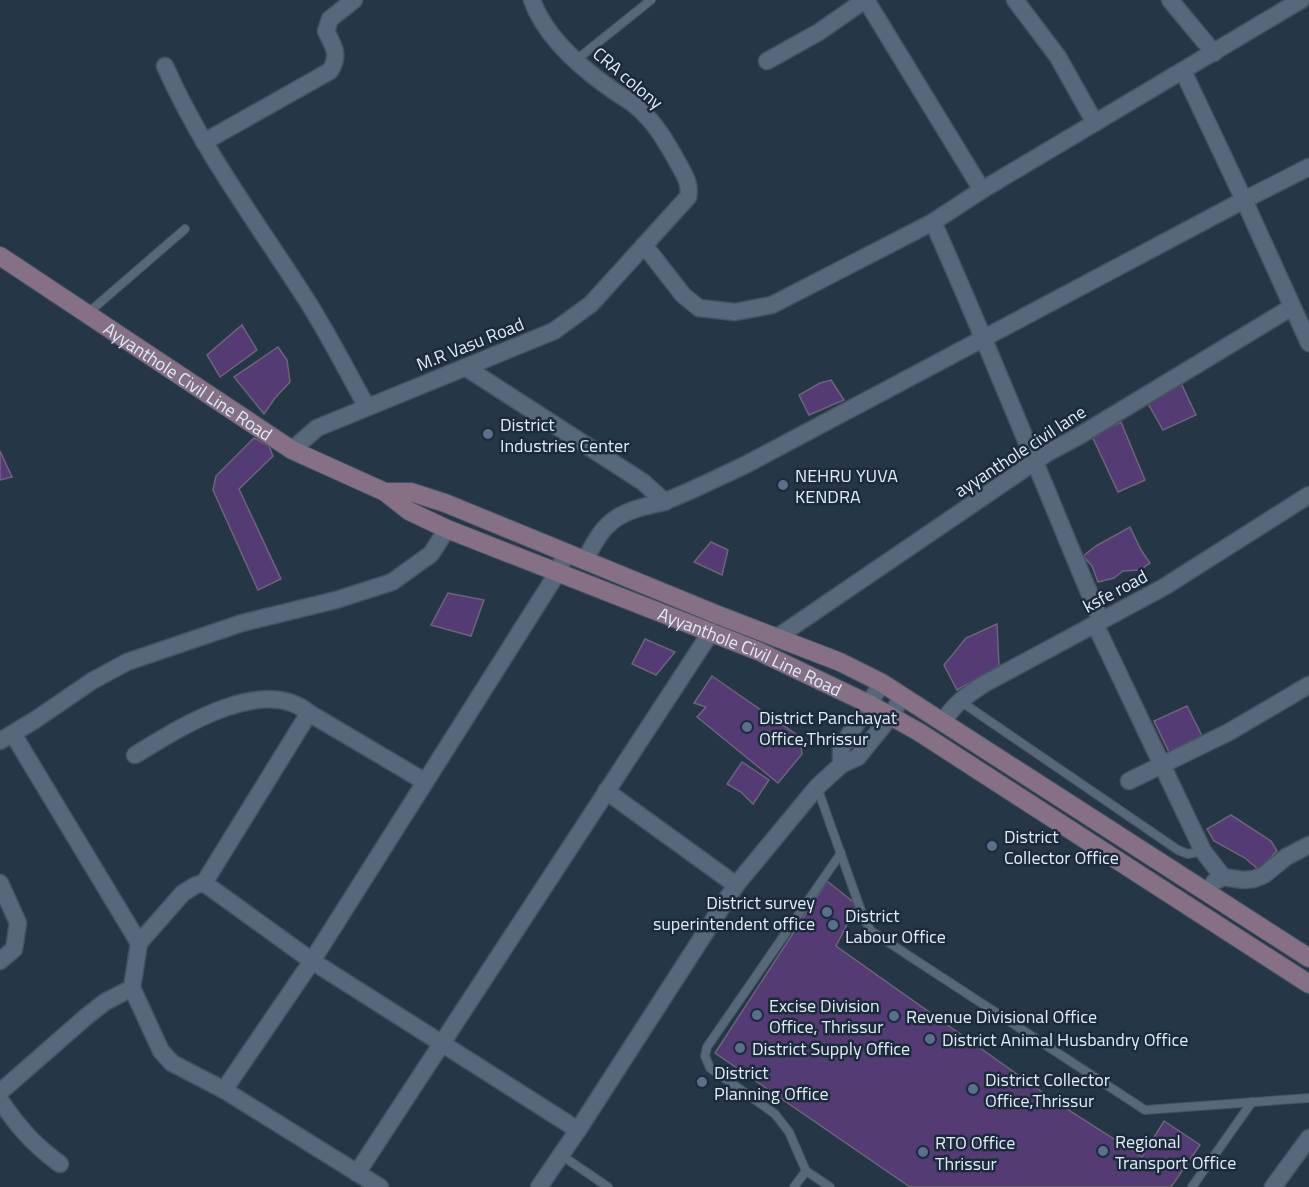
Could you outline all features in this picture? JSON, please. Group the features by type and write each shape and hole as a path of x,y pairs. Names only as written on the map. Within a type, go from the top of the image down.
{"main road":[{"name":"Ayyanthole Civil Line Road","path":"0,255 292,450 385,492 409,511 447,529 711,632 786,664 891,716 1309,984"},
{"name":"Ayyanthole Civil Line Road","path":"385,492 411,492 445,503 840,662 882,683 1309,958"},
{"path":"1204,918 1211,896"}],"street":[{"path":"204,142 330,71 336,62 335,51 326,31 330,19 354,0"},
{"name":"CRA colony","path":"532,0 544,24 559,44 649,118 664,138 687,179 690,190 688,197 644,245"},
{"path":"767,61 819,32 866,0 982,190"},
{"path":"1015,0 1058,57 1095,123"},
{"path":"1170,0 1214,53"},
{"path":"644,245 683,295 699,308 735,312 772,305 933,222 982,190 1301,0"},
{"path":"165,66 178,96 204,142 306,299 367,407"},
{"path":"1183,71 1309,343"},
{"path":"585,560 597,536 614,520 636,509 665,502 745,465 1309,166"},
{"path":"933,222 985,339 1098,623 1203,851 1222,877"},
{"name":"M.R Vasu Road","path":"292,450 317,428 554,332 591,304 644,245"},
{"name":"ayyanthole civil lane","path":"776,638 1049,452 1292,307"},
{"path":"465,367 643,482 665,502"},
{"name":"ksfe road","path":"943,722 959,700 984,684 1164,587 1309,495"},
{"path":"139,943 7,738 92,681 128,662 242,623 336,600 392,582 431,554 447,529"},
{"path":"224,1090 312,961 558,572 566,552"},
{"path":"357,1173 711,632"},
{"path":"841,765 841,748 882,683"},
{"path":"1129,781 1229,732 1309,685"},
{"path":"538,1187 578,1130 736,885 817,787 841,765 858,757 891,716 902,696"},
{"path":"135,754 224,707 242,701 280,700 302,707 424,781"},
{"path":"309,713 204,883 183,893 139,943 132,988 152,1035 172,1063 224,1090 380,1187"},
{"path":"606,791 736,885"},
{"path":"1211,896 1215,881 1222,877 1254,879 1264,875 1286,857 1309,845"},
{"path":"0,883 18,923 14,949 0,961"},
{"path":"204,883 312,961 578,1130"},
{"path":"0,1092 96,1009 132,988"},
{"path":"0,1100 36,1146 60,1164"},
{"path":"1273,1187 1309,1138"}],"lane":[{"path":"576,60 651,0"},
{"path":"87,314 185,229"},
{"path":"959,700 1178,850 1188,854 1203,851"},
{"path":"817,787 864,919 871,931 1145,1110 1309,1098"},
{"path":"830,1187 806,1171 789,1132 775,1114 710,1068 705,1056 707,1047 841,853"},
{"path":"1192,1187 1252,1102"},
{"path":"561,1155 608,1187"},
{"path":"794,1187 806,1171"}],"building":[{"path":"242,325 257,350 220,377 207,355"},
{"path":"278,347 287,360 290,382 264,414 234,377"},
{"path":"831,380 844,400 809,415 799,395 820,383"},
{"path":"1181,383 1196,415 1163,430 1146,400"},
{"path":"1121,422 1145,480 1118,492 1092,436"},
{"path":"254,438 269,446 273,456 239,489 281,579 258,590 213,490 216,476"},
{"path":"0,451 12,477 0,480"},
{"path":"1130,527 1150,563 1140,570 1123,571 1114,578 1098,582 1092,566 1083,556"},
{"path":"711,542 728,550 722,575 694,562"},
{"path":"448,593 484,600 471,636 431,625"},
{"path":"997,624 999,666 957,690 944,665 966,638"},
{"path":"645,639 675,652 656,675 632,664"},
{"name":"District Panchayat Office,Thrissur","path":"712,676 800,737 802,754 778,783 697,717 706,707 694,703"},
{"path":"1187,706 1202,736 1169,752 1154,721"},
{"path":"742,762 769,780 753,804 741,792 727,784"},
{"path":"1231,815 1271,841 1277,851 1259,870 1245,858 1214,841 1207,829"},
{"path":"827,881 857,905 836,946 1059,1104 1142,1157 1164,1121 1200,1145 1171,1187 910,1187 715,1053"}],"place":[{"name":"District Industries Center","path":"488,434"},
{"name":"NEHRU YUVA KENDRA","path":"783,485"},
{"name":"District Panchayat Office,Thrissur","path":"747,727"},
{"name":"District Collector Office","path":"992,846"},
{"name":"District survey superintendent office","path":"827,912"},
{"name":"District Labour Office","path":"833,925"},
{"name":"Excise Division Office, Thrissur","path":"757,1015"},
{"name":"Revenue Divisional Office","path":"894,1016"},
{"name":"District Animal Husbandry Office","path":"930,1039"},
{"name":"District Supply Office","path":"740,1048"},
{"name":"District Planning Office","path":"702,1082"},
{"name":"District Collector Office,Thrissur","path":"973,1089"},
{"name":"Regional Transport Office","path":"1103,1151"},
{"name":"RTO Office Thrissur","path":"923,1152"}]}
